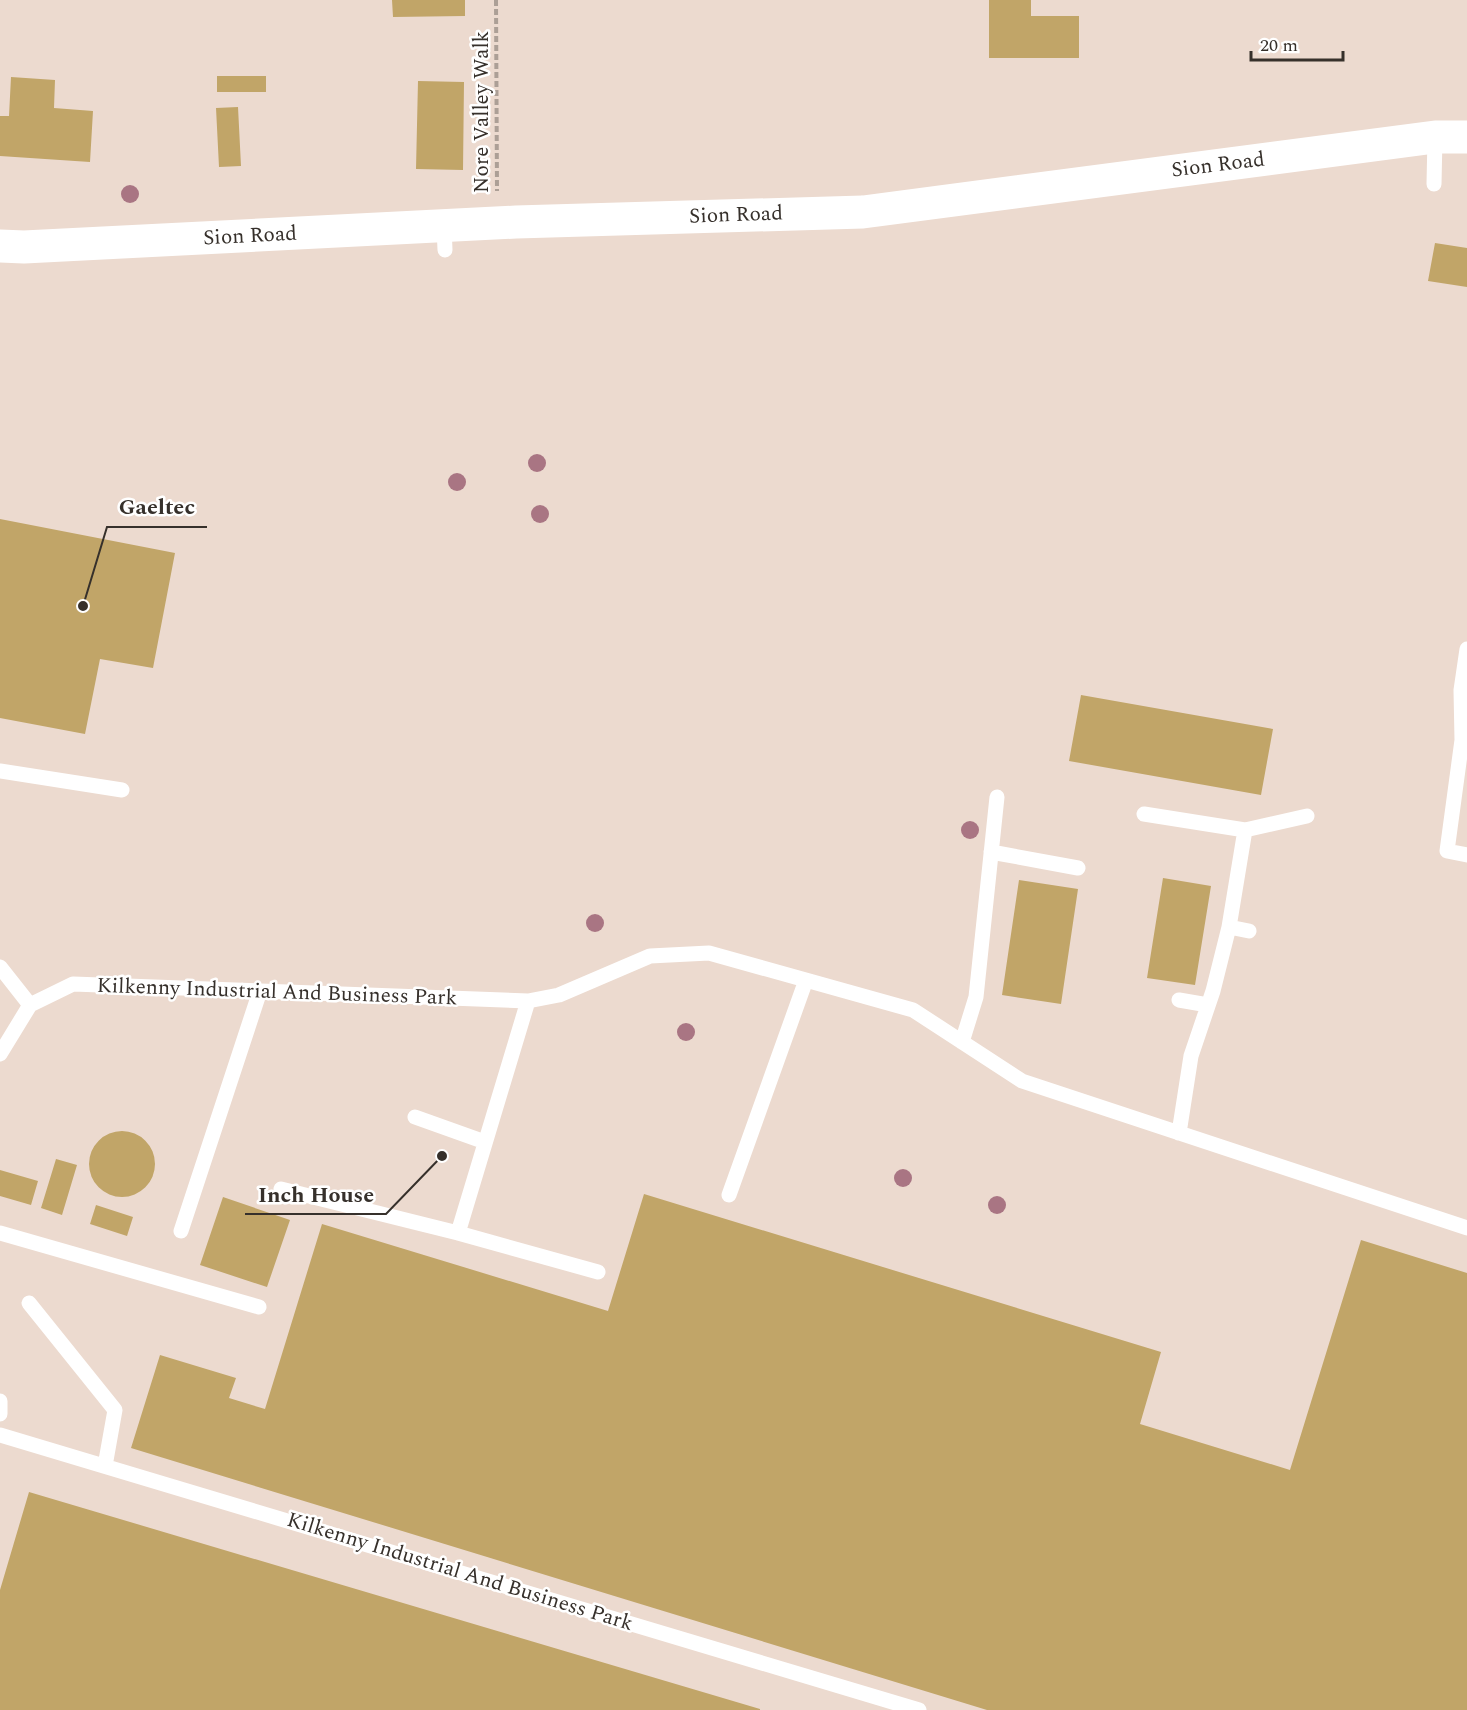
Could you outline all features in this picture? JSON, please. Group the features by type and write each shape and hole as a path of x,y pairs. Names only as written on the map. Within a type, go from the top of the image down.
{"street":[{"name":"Sion Road","path":"0,246 24,248 445,238 497,223 863,212 1451,137"}],"lane":[{"path":"1434,184 1451,137"},
{"path":"1467,649 1461,690 1464,712 1462,740 1447,851 1467,855"},
{"path":"0,771 122,790"},
{"path":"962,1042 976,997 996,797"},
{"path":"1144,814 1245,830 1307,816"},
{"path":"1179,1133 1191,1056 1209,1005 1229,927 1245,830"},
{"path":"991,852 1078,868"},
{"path":"1229,927 1249,931"},
{"name":"Kilkenny Industrial And Business Park","path":"30,1005 73,984 528,1001 559,995 650,956 709,953 913,1010 1022,1081 1467,1228"},
{"path":"0,967 30,1005 0,1054"},
{"path":"729,1195 806,980"},
{"path":"181,1231 260,991"},
{"path":"1179,1000 1209,1005"},
{"path":"458,1233 528,1001"},
{"path":"415,1117 485,1143"},
{"path":"281,1189 458,1233 597,1272"},
{"path":"0,1233 260,1307"},
{"path":"29,1303 115,1410 105,1466"},
{"path":"0,1401 0,1414"},
{"name":"Kilkenny Industrial And Business Park","path":"0,1435 919,1710"}],"path":[{"name":"Nore Valley Walk","path":"496,0 497,223"}],"building":[{"path":"392,0 465,0 465,16 393,17"},
{"path":"989,0 1031,0 1031,16 1079,16 1079,58 989,58"},
{"path":"217,76 266,76 266,92 217,92"},
{"path":"11,77 55,80 54,108 93,111 90,162 0,156 0,116 9,116"},
{"path":"418,81 464,82 463,170 416,169"},
{"path":"238,107 241,166 219,167 216,108"},
{"path":"1435,243 1467,248 1467,287 1428,281"},
{"path":"0,519 175,553 153,668 100,659 85,734 0,718"},
{"path":"1081,695 1273,729 1261,795 1069,761"},
{"path":"1163,878 1211,886 1195,985 1147,978"},
{"path":"1019,880 1078,889 1061,1004 1002,995"},
{"path":"122,1131 134,1134 145,1141 152,1152 155,1164 152,1176 145,1187 134,1194 122,1197 110,1194 99,1187 92,1176 89,1164 92,1152 99,1141 110,1134"},
{"path":"56,1159 77,1165 62,1215 41,1208"},
{"path":"0,1170 38,1181 31,1205 0,1196"},
{"path":"644,1194 1161,1352 1140,1424 1290,1470 1361,1240 1467,1273 1467,1710 987,1710 131,1448 160,1355 236,1378 229,1398 265,1409 322,1224 608,1311"},
{"path":"223,1197 290,1220 267,1287 200,1265"},
{"path":"96,1205 133,1217 127,1236 90,1224"},
{"path":"29,1492 760,1710 0,1710 0,1590"}],"place":[{"name":"Gaeltec","path":"83,606"},
{"name":"Inch House","path":"442,1156"}]}
